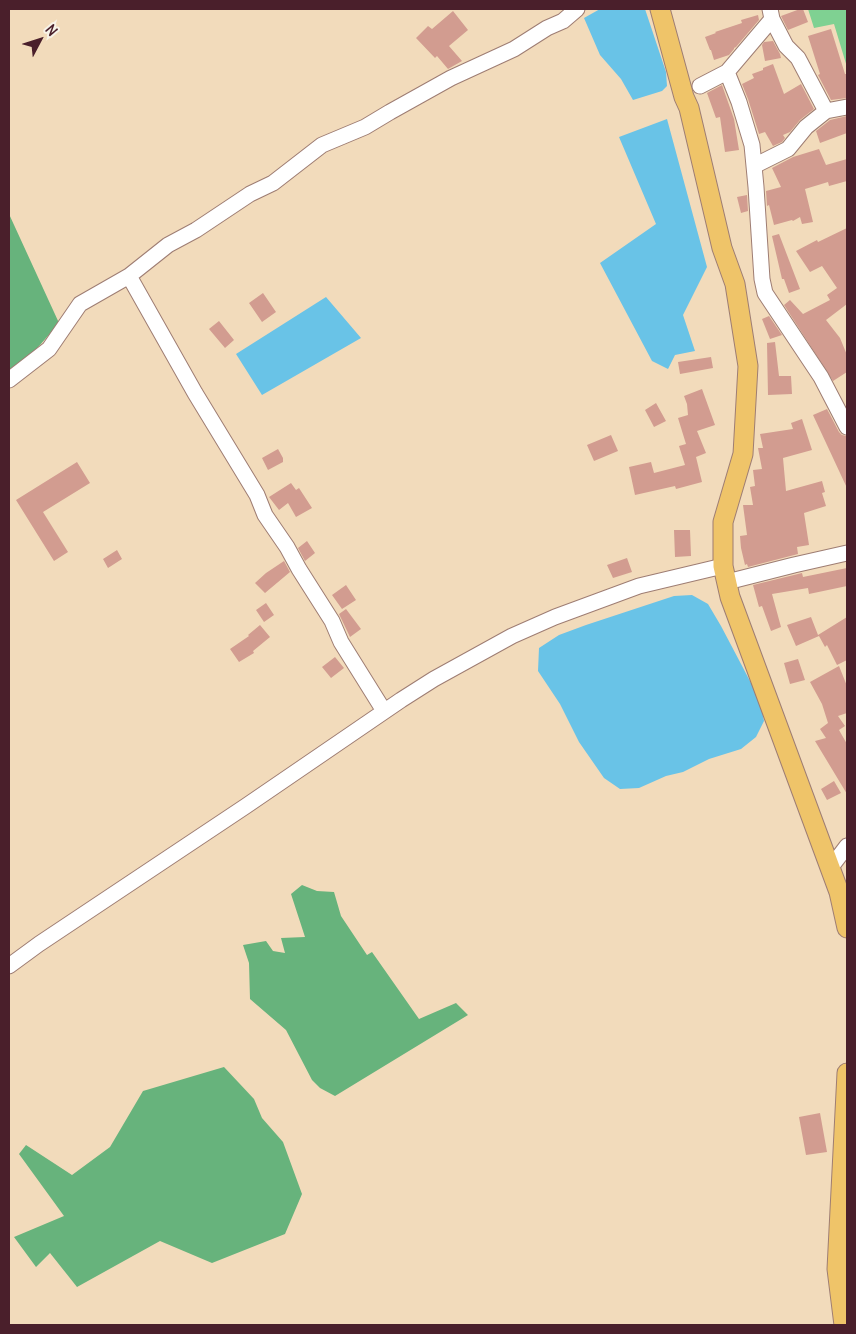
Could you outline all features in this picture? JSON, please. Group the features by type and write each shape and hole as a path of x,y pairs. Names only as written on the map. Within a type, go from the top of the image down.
{"main road":[{"path":"660,9 684,97 689,108 722,248 735,284 748,366 743,454 723,522 725,574 730,597 839,892 846,918"},
{"path":"844,1325 837,1269 847,1072"}],"street":[{"path":"9,380 49,349 80,304 128,276 168,245 196,230 250,194 273,183 322,145 365,128 452,78 514,49 547,28 563,21 577,9"},
{"path":"700,86 727,72 771,14 786,46 798,58 826,111"},
{"path":"727,72 739,102 752,145 762,279 765,293 821,377 847,426"},
{"path":"754,166 788,149 806,127 826,111 847,107"},
{"path":"128,276 195,393 257,495 266,515 332,621 341,642 384,711"},
{"path":"9,966 384,711 443,674 512,636 555,617 639,586 794,565 847,552"},
{"path":"830,868 847,846"}],"green space":[{"path":"808,9 847,9 847,67 834,24 814,28"},
{"path":"9,214 59,323 9,377"},
{"path":"302,885 317,891 334,892 341,916 367,955 372,952 419,1019 456,1003 468,1015 335,1096 320,1088 312,1080 286,1030 250,999 249,963 243,945 266,941 273,951 285,953 281,938 305,937 291,894"},
{"path":"224,1067 254,1099 262,1118 283,1142 302,1194 285,1234 212,1263 160,1241 77,1287 50,1253 36,1267 14,1237 64,1216 19,1154 26,1145 72,1175 110,1147 143,1091"}],"water":[{"path":"600,9 645,9 666,72 667,86 662,91 633,100 621,79 600,55 584,18"},
{"path":"667,119 707,267 683,315 695,351 675,355 668,369 652,361 600,263 656,224 619,137"},
{"path":"326,297 361,338 262,395 236,354"},
{"path":"692,595 708,604 721,626 760,700 764,721 756,737 741,749 709,759 683,772 666,776 639,788 620,789 604,778 579,742 560,704 538,671 539,648 559,635 586,625 674,596"}],"building":[{"path":"803,9 808,22 788,30 781,16"},
{"path":"453,11 468,30 449,46 462,61 448,69 437,56 435,58 416,38 428,26 432,29"},
{"path":"758,15 759,20 729,55 714,60 705,37 742,23 741,20"},
{"path":"831,29 845,74 847,74 847,98 831,100 818,75 820,74 808,36"},
{"path":"773,41 781,58 765,61 762,45 764,42"},
{"path":"773,64 784,94 801,84 814,109 800,120 790,132 783,135 785,138 782,142 773,146 765,132 759,134 742,84 754,78 752,74"},
{"path":"722,85 734,119 739,150 725,152 720,117 716,118 707,93"},
{"path":"847,116 847,133 820,143 816,131 830,120"},
{"path":"819,149 826,165 847,159 847,181 829,186 828,182 805,189 813,222 802,224 800,217 793,221 774,225 769,205 767,206 766,191 781,187 772,168 793,157"},
{"path":"747,195 748,211 741,213 737,197"},
{"path":"847,228 847,304 826,320 840,338 847,355 847,372 833,381 784,305 790,300 803,314 830,300 827,295 837,288 822,266 810,272 796,251"},
{"path":"779,234 800,289 789,293 784,279 782,279 772,236"},
{"path":"263,293 276,312 262,322 249,303"},
{"path":"769,316 782,335 770,339 762,319"},
{"path":"219,321 234,340 225,348 209,329"},
{"path":"775,342 779,376 791,376 792,394 768,395 767,343"},
{"path":"711,357 713,368 680,374 678,362"},
{"path":"702,389 715,425 697,431 706,453 696,457 702,482 676,489 675,486 635,495 629,467 651,462 654,473 685,465 679,446 686,444 678,418 688,415 684,396"},
{"path":"656,403 666,421 654,427 645,410"},
{"path":"827,409 839,432 847,436 847,488 813,415"},
{"path":"802,419 812,450 783,458 786,491 822,481 825,492 822,493 826,506 804,513 809,545 797,547 798,554 748,567 747,564 745,565 740,536 747,535 743,505 753,505 750,487 755,486 753,470 762,469 758,448 763,448 760,434 793,429 791,423"},
{"path":"611,435 618,451 594,461 587,445"},
{"path":"278,449 283,462 268,470 262,458"},
{"path":"77,462 90,483 43,512 68,552 54,561 16,500"},
{"path":"291,483 296,490 299,488 312,508 296,517 288,503 279,510 269,497"},
{"path":"674,530 690,530 691,556 675,557"},
{"path":"307,541 315,553 305,561 298,548"},
{"path":"117,550 122,559 108,568 103,559"},
{"path":"627,558 632,572 613,578 607,565"},
{"path":"284,561 290,572 265,593 255,583"},
{"path":"847,568 847,586 809,594 808,588 772,594 781,627 771,631 762,606 759,607 753,585 802,573 803,577"},
{"path":"346,585 356,600 342,609 332,595"},
{"path":"266,603 274,615 264,622 256,610"},
{"path":"346,609 361,629 350,637 339,614"},
{"path":"811,617 818,635 847,617 847,660 837,665 827,645 825,647 819,636 796,646 787,625"},
{"path":"260,625 270,637 253,651 254,653 239,662 230,649 249,636"},
{"path":"335,657 344,668 331,678 322,667"},
{"path":"798,659 805,680 790,684 784,663"},
{"path":"839,666 847,686 847,713 838,716 845,726 839,730 847,744 847,794 815,741 826,738 820,729 828,723 822,704 810,682"},
{"path":"834,781 841,793 827,800 821,789"},
{"path":"820,1113 827,1152 806,1155 799,1117"}]}
